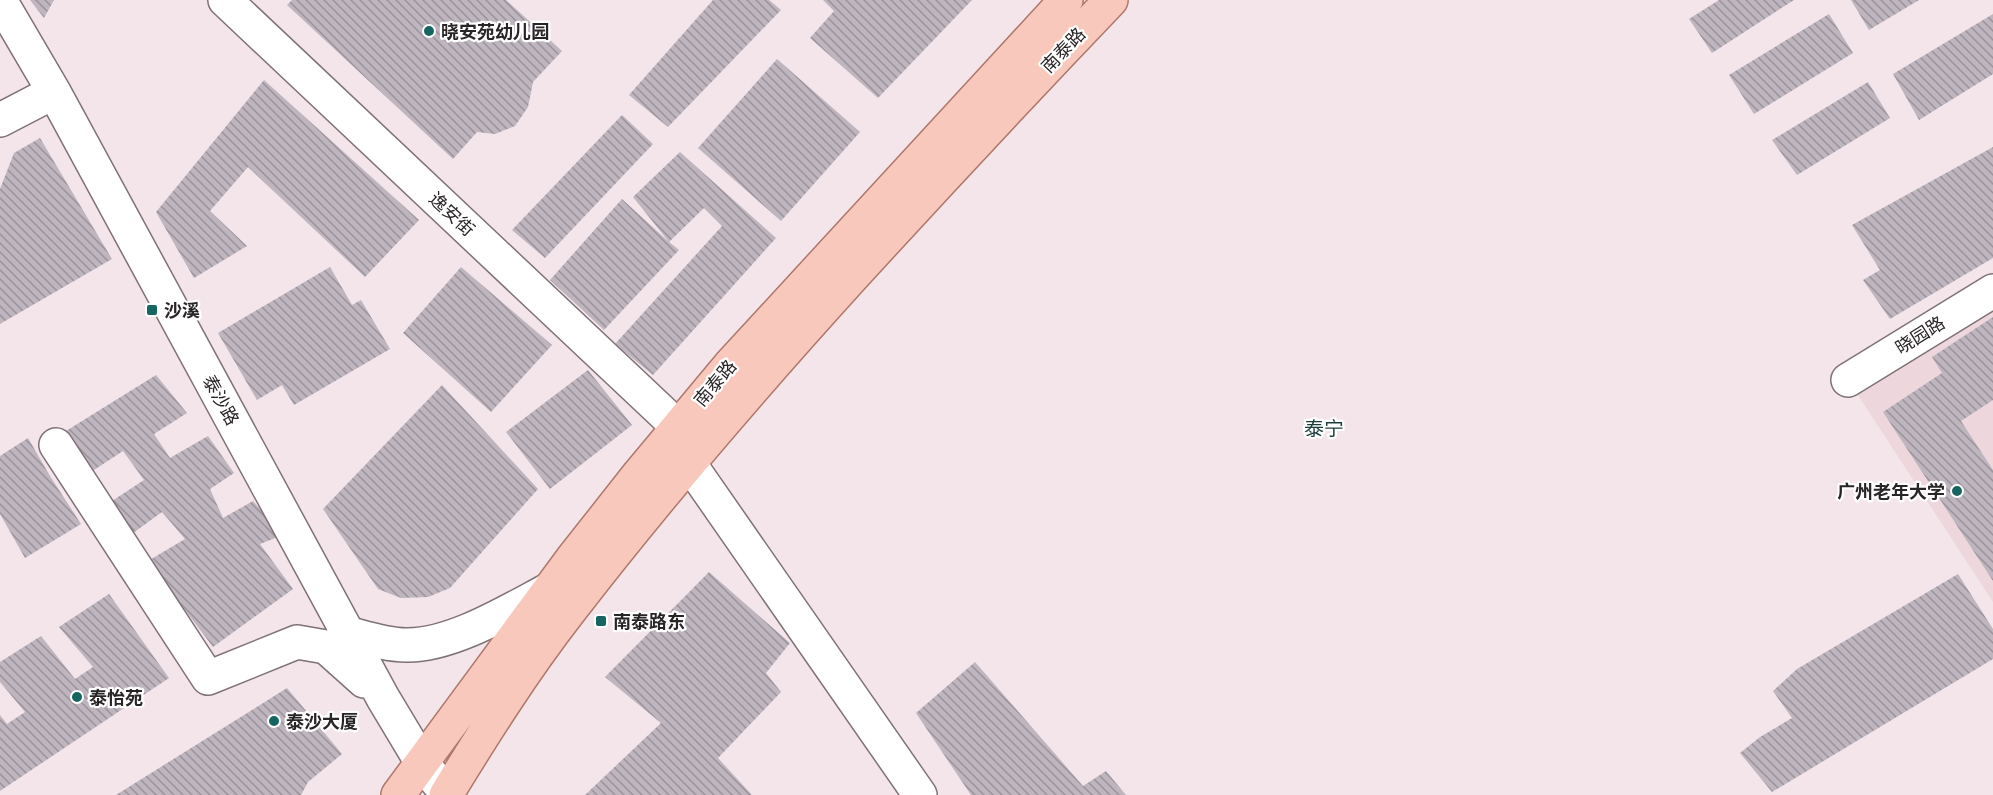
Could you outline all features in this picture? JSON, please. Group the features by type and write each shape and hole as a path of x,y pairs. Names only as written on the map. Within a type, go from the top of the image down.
{"main road":[{"name":"南泰路","path":"398,795 639,474 730,365 1066,0"},
{"name":"南泰路","path":"447,794 484,732 567,614 689,463 766,372 911,212 1111,0"}],"street":[{"name":"泰沙路","path":"0,0 54,92 383,698 422,763 447,794"},
{"name":"逸安街","path":"225,0 678,427"},
{"path":"0,120 54,92"},
{"name":"晓园路","path":"1848,380 1993,291"},
{"path":"56,445 208,678 297,642 326,647 383,698"},
{"path":"689,463 920,795"},
{"path":"347,633 378,642 407,645 434,641 491,620 550,590"}],"shaded area":[{"name":"广州老年大学","path":"1993,291 1993,602 1848,380"}],"building":[{"path":"30,0 54,0 44,18"},
{"path":"292,0 506,0 562,51 533,82 528,107 515,126 495,134 477,132 453,159 287,5"},
{"path":"713,0 769,0 781,10 668,127 629,95"},
{"path":"823,0 972,0 878,98 810,38 834,11"},
{"path":"1719,0 1794,0 1712,53 1689,19"},
{"path":"1851,0 1919,0 1869,30"},
{"path":"1829,14 1853,53 1754,114 1729,75"},
{"path":"1993,14 1993,74 1919,120 1893,74"},
{"path":"777,59 860,132 781,221 698,148"},
{"path":"264,80 419,220 365,277 248,167 210,211 247,246 194,278 156,212"},
{"path":"1868,82 1890,118 1797,175 1772,140"},
{"path":"622,115 653,144 545,258 512,230"},
{"path":"40,138 112,259 0,324 0,189 14,153"},
{"path":"1993,147 1993,258 1890,319 1863,280 1880,270 1852,225"},
{"path":"680,152 776,238 653,375 615,344 722,226 704,208 669,242 633,197"},
{"path":"622,199 679,250 604,330 550,280"},
{"path":"330,267 352,305 361,300 390,349 294,405 282,385 257,400 218,333"},
{"path":"461,267 552,345 491,412 403,333"},
{"path":"1993,317 1993,400 1961,421 1993,470 1993,581 1883,412 1942,373 1932,357"},
{"path":"588,370 632,425 550,489 506,432"},
{"path":"156,375 187,413 154,434 170,458 208,436 234,473 210,489 223,518 253,501 283,535 260,544 293,589 213,647 148,561 185,539 162,512 129,536 112,501 144,480 123,451 91,472 66,431"},
{"path":"442,385 538,489 450,588 428,597 401,598 378,589 323,509"},
{"path":"28,438 81,524 25,558 0,514 0,456"},
{"path":"709,572 790,643 766,673 781,692 718,758 752,795 585,795 661,723 605,677"},
{"path":"1958,574 1993,629 1993,659 1772,792 1740,753 1760,737 1792,718 1773,691 1797,669"},
{"name":"泰怡苑","path":"109,594 169,678 0,791 0,715 7,724 25,712 0,682 0,662 41,636 75,679 93,667 59,627"},
{"path":"975,662 1083,786 1106,771 1126,795 971,795 916,713"},
{"name":"泰沙大厦","path":"287,688 342,754 308,782 301,795 116,795"}],"place":[{"name":"晓安苑幼儿园","path":"429,31"},
{"name":"沙溪","path":"152,310"},
{"name":"广州老年大学","path":"1957,491"},
{"name":"南泰路东","path":"601,621"},
{"name":"泰怡苑","path":"77,697"},
{"name":"泰沙大厦","path":"274,721"}],"district":[{"name":"泰宁","path":"1324,428"}]}
